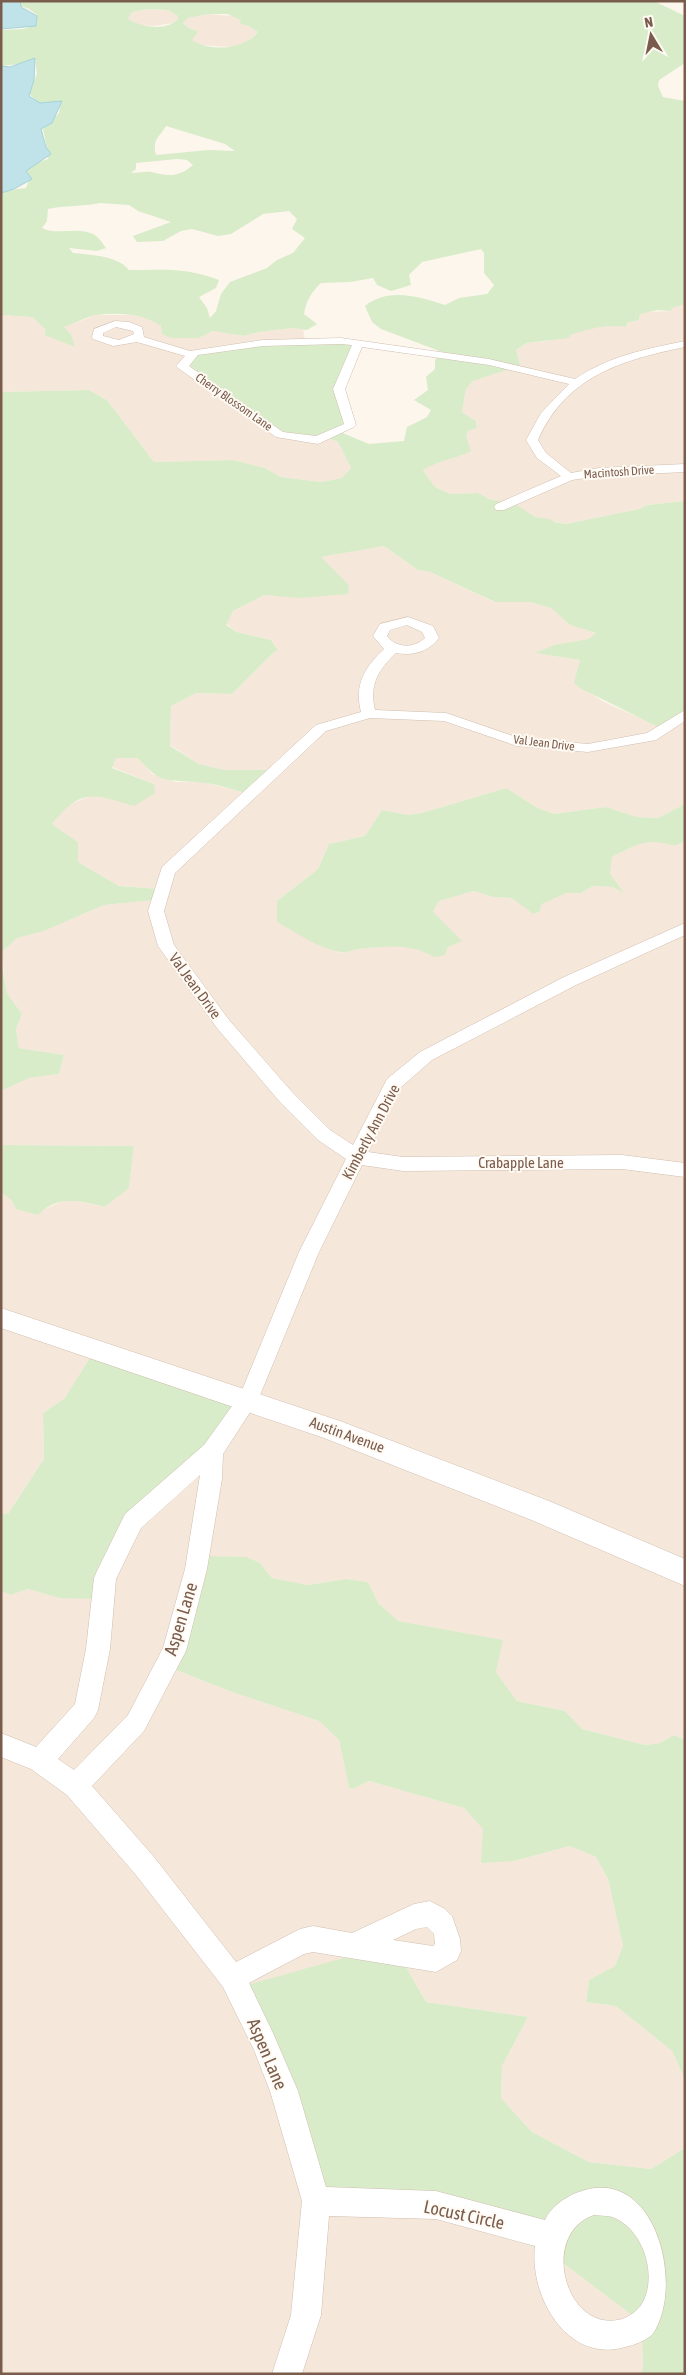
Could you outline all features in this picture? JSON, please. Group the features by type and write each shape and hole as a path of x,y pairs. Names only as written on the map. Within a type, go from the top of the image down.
{"street":[{"path":"137,338 192,355"},
{"name":"Cherry Blossom Lane","path":"358,343 339,389 350,425 318,440 280,435 182,366 195,352 263,343 341,341 358,343 508,365 578,383"},
{"path":"569,478 541,455 532,440 537,425 550,408 578,383 614,362 685,344"},
{"name":"Macintosh Drive","path":"500,507 569,478 599,472 685,468"},
{"path":"369,714 364,699 364,687 375,667 393,648"},
{"name":"Val Jean Drive","path":"358,1156 324,1135 286,1097 223,1024 166,946 156,911 168,871 322,728 369,714 446,717 517,742 588,748 651,737 685,714"},
{"name":"Kimberly Ann Drive","path":"248,1400 309,1252 393,1084 426,1056 570,981 685,928"},
{"name":"Crabapple Lane","path":"358,1156 403,1164 622,1162 685,1170"},
{"name":"Austin Avenue","path":"1,1318 144,1368 248,1400 422,1464 539,1510 685,1573"},
{"path":"40,1761 86,1710 98,1649 105,1578 134,1521 212,1452 248,1400"},
{"name":"Aspen Lane","path":"76,1786 136,1723 174,1652 196,1569 211,1479 212,1452"},
{"name":"Aspen Lane","path":"1,1745 40,1761 76,1786 145,1866 232,1978 264,2042 284,2091 316,2201 306,2315 287,2374"},
{"path":"232,1978 313,1939 353,1946"},
{"name":"Locust Circle","path":"316,2201 436,2205 552,2236"},
{"path":"594,2201 613,2203 630,2210 646,2225 657,2244 663,2266 662,2288 656,2308 644,2324 627,2334 608,2337 588,2331 571,2319 558,2301 550,2280 548,2257 552,2236 562,2219 576,2207 594,2201"}],"shaded area":[{"path":"147,9 168,10 178,16 178,19 174,23 153,26 139,25 128,19 132,12"},
{"path":"209,14 232,16 242,20 241,24 249,26 258,32 245,44 230,47 200,45 191,40 199,31 190,29 183,23 188,18"},
{"path":"685,304 685,501 647,505 639,509 566,524 535,517 478,493 450,494 435,487 423,470 440,460 463,455 465,436 468,431 477,428 476,421 462,412 466,389 473,381 518,366 520,363 516,350 527,343 548,341 592,328 614,325 626,327 627,323 639,320 640,314 645,312 671,311 672,308"},
{"path":"1,315 32,317 45,329 74,347 71,334 64,327 96,315 131,315 151,319 161,326 199,338 213,331 244,336 292,328 303,329 321,435 338,442 351,468 342,478 321,482 281,477 265,468 233,460 154,462 107,400 89,390 1,392"},
{"path":"384,546 418,570 430,572 494,602 530,602 552,608 570,625 596,633 588,639 554,645 536,653 580,660 575,683 604,702 660,727 685,713 685,802 658,818 637,817 606,807 553,814 536,807 506,788 422,813 408,815 382,810 365,836 329,844 318,869 277,901 277,921 321,946 342,953 356,949 397,945 423,950 433,912 439,901 474,891 493,897 512,898 540,911 542,904 555,897 566,893 581,893 593,886 613,887 623,892 609,874 612,857 643,841 661,841 675,846 685,841 685,1740 674,1735 660,1743 645,1745 582,1729 565,1711 517,1701 496,1672 502,1640 397,1621 378,1603 368,1582 346,1579 308,1585 272,1578 260,1563 166,1666 232,1692 319,1721 339,1740 349,1788 353,1789 369,1781 464,1808 514,1861 570,1846 596,1857 608,1879 623,1946 615,1966 589,1980 586,2002 616,2006 672,2051 684,2077 685,2148 651,2169 589,2162 532,2132 501,2098 502,2066 528,2017 426,2002 394,1946 429,2209 537,2248 559,2260 633,2316 642,2336 643,2367 641,2374 1,2374 1,1591 11,1595 28,1589 59,1598 93,1353 64,1399 43,1413 44,1459 8,1514 1,1513 1,1192 12,1201 16,1209 43,1210 67,1199 105,1207 129,1188 134,1146 1,1145 1,1091 29,1078 59,1074 64,1055 19,1048 16,1029 22,1014 7,993 1,953 17,938 44,931 104,905 154,900 158,889 119,886 78,862 78,842 52,824 66,806 92,795 107,798 154,784 112,767 116,758 138,758 152,774 176,782 203,782 246,793 270,770 224,770 199,764 170,745 171,706 196,693 232,694 274,652 278,651 271,640 237,632 226,624 233,611 264,595 278,596 349,585 320,557"}],"green space":[{"path":"17,1 654,1 685,16 685,63 659,80 658,86 663,97 685,101 685,304 672,308 671,311 658,310 640,314 639,320 627,323 626,327 598,328 570,335 569,338 527,343 516,350 520,363 519,366 473,381 466,389 462,412 476,421 477,428 468,431 466,436 471,451 423,470 435,487 450,494 478,493 491,500 512,502 535,517 566,524 639,509 647,505 685,501 685,713 660,728 580,688 574,683 580,660 535,653 554,645 588,639 596,633 570,625 551,608 530,602 495,602 430,572 418,570 384,546 321,557 349,585 348,594 299,598 264,595 233,611 226,625 237,632 271,640 278,651 274,652 232,694 196,693 171,706 170,746 199,764 224,770 271,770 246,793 209,784 168,780 154,774 138,758 116,758 112,768 154,784 155,793 134,806 98,797 80,799 62,812 52,824 78,842 78,862 119,886 159,889 154,900 104,905 44,931 17,938 1,953 1,392 89,390 107,400 154,462 233,460 265,468 281,477 321,482 342,478 351,468 338,442 321,435 291,435 273,427 190,371 192,356 210,349 323,342 361,346 339,389 351,420 338,431 369,444 404,441 407,427 427,417 431,410 414,400 428,390 426,377 435,369 435,360 442,352 381,329 372,322 365,306 374,300 394,295 405,295 445,305 459,298 487,294 494,285 484,273 484,253 481,249 422,262 409,275 411,285 391,291 377,285 373,278 350,282 321,283 312,293 306,305 304,314 317,324 307,330 292,328 244,336 213,331 199,338 171,338 162,334 161,326 139,316 105,314 89,317 64,327 71,334 75,347 45,335 45,329 32,317 1,315 1,191 26,188 29,180 24,176 22,168 48,159 43,129 59,113 60,104 39,103 29,94 37,74 35,58 19,64 1,66 1,30 24,29 37,24 37,15 29,9 13,3","holes":["147,9 168,10 178,16 178,19 167,26 153,27 128,19 132,12","209,14 227,14 241,20 240,24 249,26 258,32 244,43 235,46 208,46 192,40 199,31 190,29 183,23 188,18","166,126 225,144 235,151 209,150 156,155 155,145","177,159 187,160 193,165 183,172 173,175 149,172 131,173 136,169 136,163","100,203 129,205 138,211 171,222 133,236 137,242 163,241 181,231 192,229 218,236 231,234 263,214 289,211 297,219 292,229 305,238 293,253 277,260 267,268 230,282 221,294 216,311 210,318 207,308 199,297 216,288 219,280 185,271 129,270 118,261 95,255 73,253 69,248 97,251 106,248 99,238 93,234 42,228 47,221 48,209"]},
{"path":"506,788 536,807 553,814 606,807 637,817 658,818 685,802 685,841 675,846 657,842 642,843 612,857 610,874 624,893 613,887 593,886 581,893 566,893 542,904 540,911 533,914 512,898 493,897 474,891 439,901 433,912 462,941 448,947 445,955 434,957 416,949 398,947 357,949 340,952 316,944 277,922 277,901 318,869 329,844 365,836 382,810 408,815 422,813"},
{"path":"1,959 7,993 22,1014 16,1029 19,1048 64,1055 59,1074 29,1078 1,1091"},
{"path":"1,1145 134,1146 129,1188 105,1207 70,1201 54,1204 38,1215 16,1209 12,1201 1,1192"},
{"path":"93,1353 244,1396 222,1429 142,1510 100,1599 59,1598 28,1589 11,1595 1,1591 1,1513 8,1514 44,1459 43,1413 64,1399"},
{"path":"197,1556 246,1557 260,1563 272,1578 308,1585 346,1579 368,1582 378,1603 398,1621 503,1640 496,1672 517,1701 565,1711 582,1729 645,1745 660,1743 674,1735 685,1740 685,2106 684,2077 672,2051 616,2006 586,2002 589,1980 615,1966 623,1946 608,1879 596,1857 570,1846 514,1861 481,1863 483,1829 464,1808 369,1781 353,1789 349,1788 339,1740 319,1721 232,1692 166,1666"},
{"path":"394,1946 426,2002 528,2017 502,2066 501,2098 532,2132 589,2162 651,2169 685,2148 685,2374 641,2374 643,2367 642,2336 633,2316 559,2260 537,2248 429,2209 321,2210 240,1987 376,1949"}],"water":[{"path":"1,1 20,1 21,7 37,16 36,26 1,29"},
{"path":"35,58 34,80 29,96 40,103 62,101 52,123 41,129 46,147 51,154 26,171 32,179 14,189 1,193 1,66 10,67"}]}
